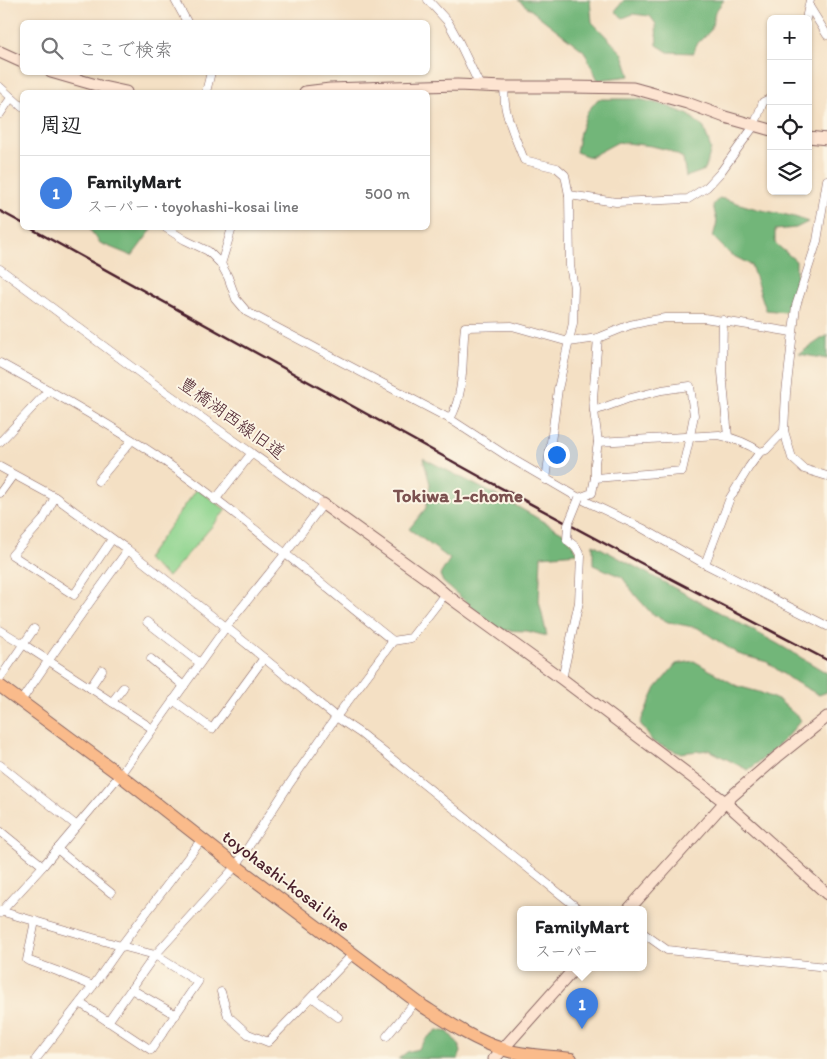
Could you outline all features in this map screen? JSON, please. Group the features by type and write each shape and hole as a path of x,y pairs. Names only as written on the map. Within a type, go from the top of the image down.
{"main road":[{"path":"0,52 20,61"},
{"path":"61,75 117,90"},
{"path":"322,90 369,87 405,90 457,85 504,88 633,88 767,129"},
{"path":"812,138 827,139"},
{"name":"豊橋湖西線旧道","path":"323,504 430,581 725,802 827,894"},
{"name":"toyohashi-kosai line","path":"0,686 416,1001 455,1027 503,1049 571,1059"},
{"path":"632,906 725,802 827,718"},
{"path":"494,1059 572,971"}],"street":[{"path":"174,0 186,20"},
{"path":"428,0 448,22 480,86"},
{"path":"810,3 827,35"},
{"path":"207,90 211,75"},
{"path":"0,87 20,105"},
{"path":"504,88 505,105 524,160 557,168 566,175 569,196 570,266 574,287 573,323 558,389 546,480"},
{"path":"0,114 11,98"},
{"path":"569,196 616,202 688,199 707,187 720,173 754,126 763,102 767,100"},
{"path":"827,180 817,242 796,306 786,393 784,431 792,458 804,469 827,476"},
{"path":"169,230 208,251 221,264 236,299 247,312 450,419 546,480 579,498 642,528 705,564 827,626"},
{"path":"221,264 231,230"},
{"name":"豊橋湖西線旧道","path":"0,269 156,385 323,504"},
{"path":"450,419 456,409 460,391 465,327 512,326 569,342 598,338 630,325 665,318 723,320 792,332"},
{"path":"723,320 722,372 728,437"},
{"path":"562,679 579,602 581,556 576,547 567,540 568,525 579,498 592,493 595,478 598,442 594,398 598,338"},
{"path":"0,363 132,440 185,477 240,518 393,641"},
{"path":"594,411 627,399 662,390 690,386 694,415 682,471 595,478"},
{"path":"0,442 49,390"},
{"path":"705,564 730,498 760,452 766,450 784,431"},
{"path":"598,442 719,435 728,437 760,452"},
{"path":"98,481 132,440"},
{"path":"216,500 251,454"},
{"path":"0,467 55,497 128,550 226,627 336,718 360,733 575,906"},
{"path":"0,493 13,475"},
{"path":"55,497 42,520 12,555 74,595 112,538"},
{"path":"80,1003 151,1050 198,982 155,955 1,912 43,866 120,775 226,627 323,504"},
{"path":"21,701 86,606 128,550"},
{"path":"108,1022 155,955 236,866 288,786 393,641 411,638 445,594"},
{"path":"147,622 200,663"},
{"path":"0,678 34,629"},
{"path":"0,630 153,729"},
{"path":"173,700 212,729 264,658"},
{"path":"151,659 184,686"},
{"path":"90,688 102,670"},
{"path":"112,702 123,688"},
{"path":"0,764 77,826"},
{"path":"0,831 43,866"},
{"path":"36,1059 93,986 202,839"},
{"path":"57,849 111,893"},
{"path":"35,921 27,960 93,986"},
{"path":"647,936 666,950 827,967"},
{"path":"221,992 228,1016 248,1034 268,1042 354,954"},
{"path":"132,989 176,1015"},
{"path":"312,997 338,1017"},
{"path":"387,1036 416,1001"}],"green space":[{"path":"518,0 590,0 592,22 623,54 630,76 598,80 584,51"},
{"path":"624,0 724,0 715,12 711,30 696,45 694,53 668,52 657,45 656,24 650,16 633,14 623,18 615,11"},
{"path":"598,99 638,99 664,105 689,115 704,128 711,149 705,170 686,177 683,158 668,150 652,146 618,142 590,157 576,152 587,112"},
{"path":"719,198 808,222 796,228 775,230 775,243 796,261 794,294 785,312 766,310 751,265 730,254 713,237 717,222 713,205"},
{"path":"90,230 152,230 132,256 100,243"},
{"path":"827,335 827,359 799,354"},
{"path":"423,458 513,504 565,534 578,553 541,556 539,601 547,636 527,631 499,630 443,582 440,575 450,559 409,529 426,508 430,484"},
{"path":"197,489 226,510 168,577 146,559"},
{"path":"593,544 778,644 827,673 827,692 819,695 790,679 767,662 738,654 698,628 668,622 651,613 622,577 593,565"},
{"path":"694,661 737,686 759,692 780,701 801,720 776,747 748,770 709,750 679,753 653,742 640,723 656,688 676,664"},
{"path":"437,1030 448,1032 459,1045 461,1052 458,1059 398,1059 407,1052 418,1049"}],"railway":[{"path":"0,211 20,222"},
{"path":"34,230 488,481 827,660"}],"place":[{"name":"FamilyMart","path":"582,1029"}],"district":[{"name":"Tokiwa 1-chome","path":"458,495"}]}
